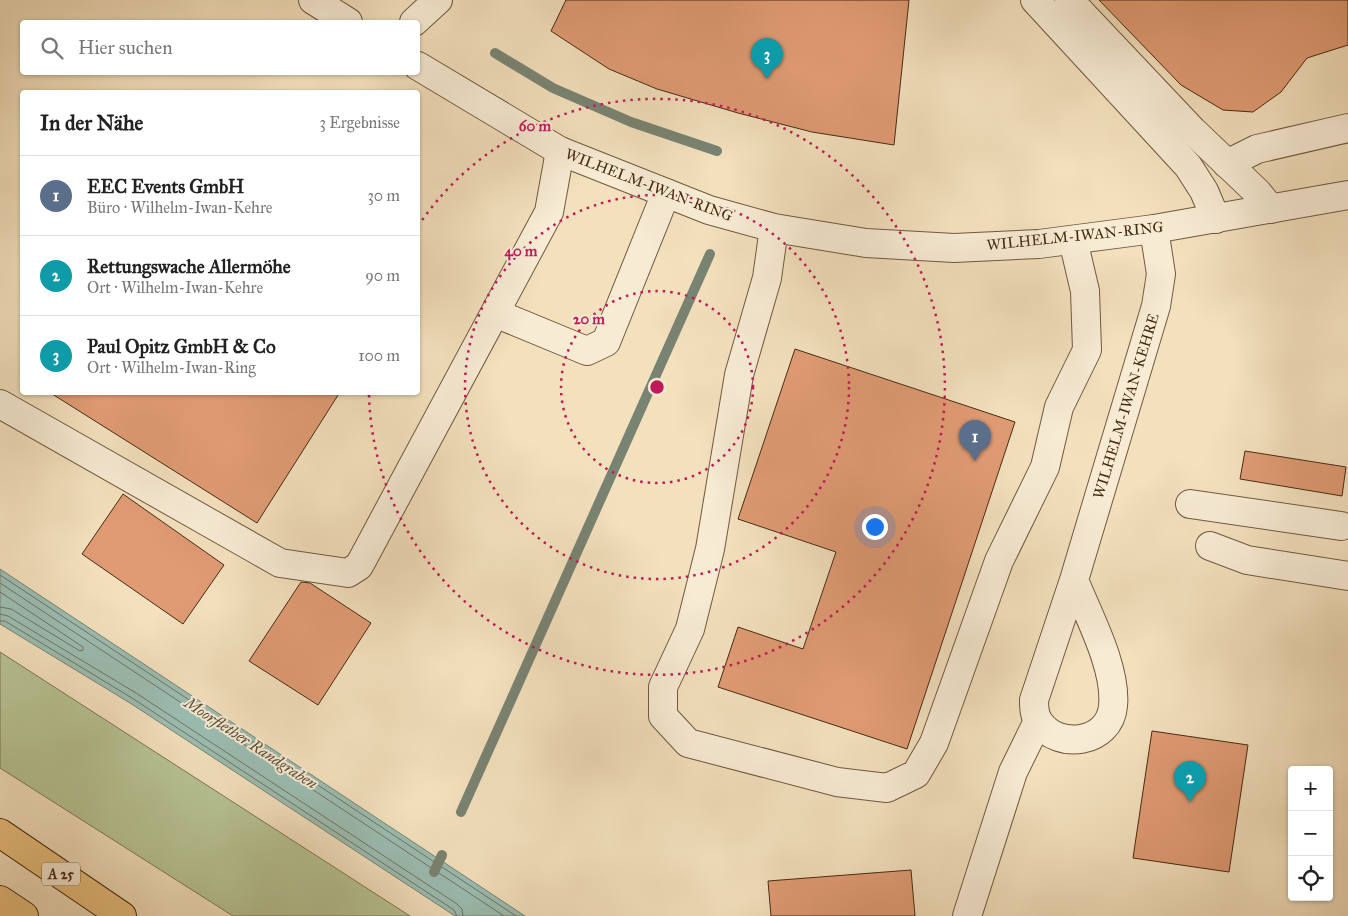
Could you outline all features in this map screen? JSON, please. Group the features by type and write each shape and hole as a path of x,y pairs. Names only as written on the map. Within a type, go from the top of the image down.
{"highway":[{"name":"A 25","path":"0,833 122,916"},
{"path":"0,900 24,916"}],"street":[{"path":"313,0 345,20"},
{"path":"416,20 438,0"},
{"path":"1035,0 1188,166 1204,191 1216,218"},
{"path":"1069,0 1193,131 1257,192 1271,209"},
{"name":"WILHELM-IWAN-RING","path":"420,67 560,151 709,210 774,228 866,242 954,248 1039,244 1154,229 1348,195"},
{"path":"1227,164 1257,149 1348,128"},
{"path":"0,404 280,563 348,573 359,566 550,212 560,151"},
{"path":"495,313 587,351 606,342 666,193"},
{"path":"774,228 767,278 738,375 710,549 690,630 663,687 663,716 688,743 837,782 886,788 916,774 934,743 999,561 1045,467 1059,407 1087,350 1085,291 1073,240"},
{"name":"WILHELM-IWAN-KEHRE","path":"1038,721 1034,712 1034,700 1074,580 1156,306 1161,274 1154,229"},
{"path":"1190,504 1341,526"},
{"path":"1210,546 1247,560 1348,576"},
{"path":"967,916 1014,772 1038,721 1046,730 1056,736 1079,739 1092,737 1100,732 1112,715 1114,691 1107,662 1074,580"}],"green space":[{"path":"0,652 410,916 233,916 0,768"}],"water":[{"name":"Moorflether Randgraben","path":"0,569 525,916 455,916 130,703 0,624"}],"building":[{"path":"566,0 909,0 894,145 812,132 738,113 657,89 609,69 551,31"},
{"path":"1099,0 1348,0 1348,45 1307,58 1281,92 1253,112 1223,110 1181,85"},
{"path":"795,349 1015,422 907,749 718,687 738,627 803,649 836,552 738,519"},
{"path":"54,395 338,395 257,523"},
{"path":"1245,451 1346,467 1342,496 1240,479"},
{"path":"123,494 224,565 183,624 82,554"},
{"path":"301,582 310,583 371,623 318,705 249,661"},
{"path":"1152,731 1248,745 1229,872 1133,858"},
{"path":"911,870 915,916 771,916 768,881"}],"waterway":[{"path":"495,53 553,88 631,122 717,151"},
{"path":"461,812 710,254"},
{"path":"434,872 442,855"}],"place":[{"name":"Paul Opitz GmbH & Co","path":"767,79"},
{"name":"EEC Events GmbH","path":"975,461"},
{"name":"Rettungswache Allermöhe","path":"1190,802"}]}
